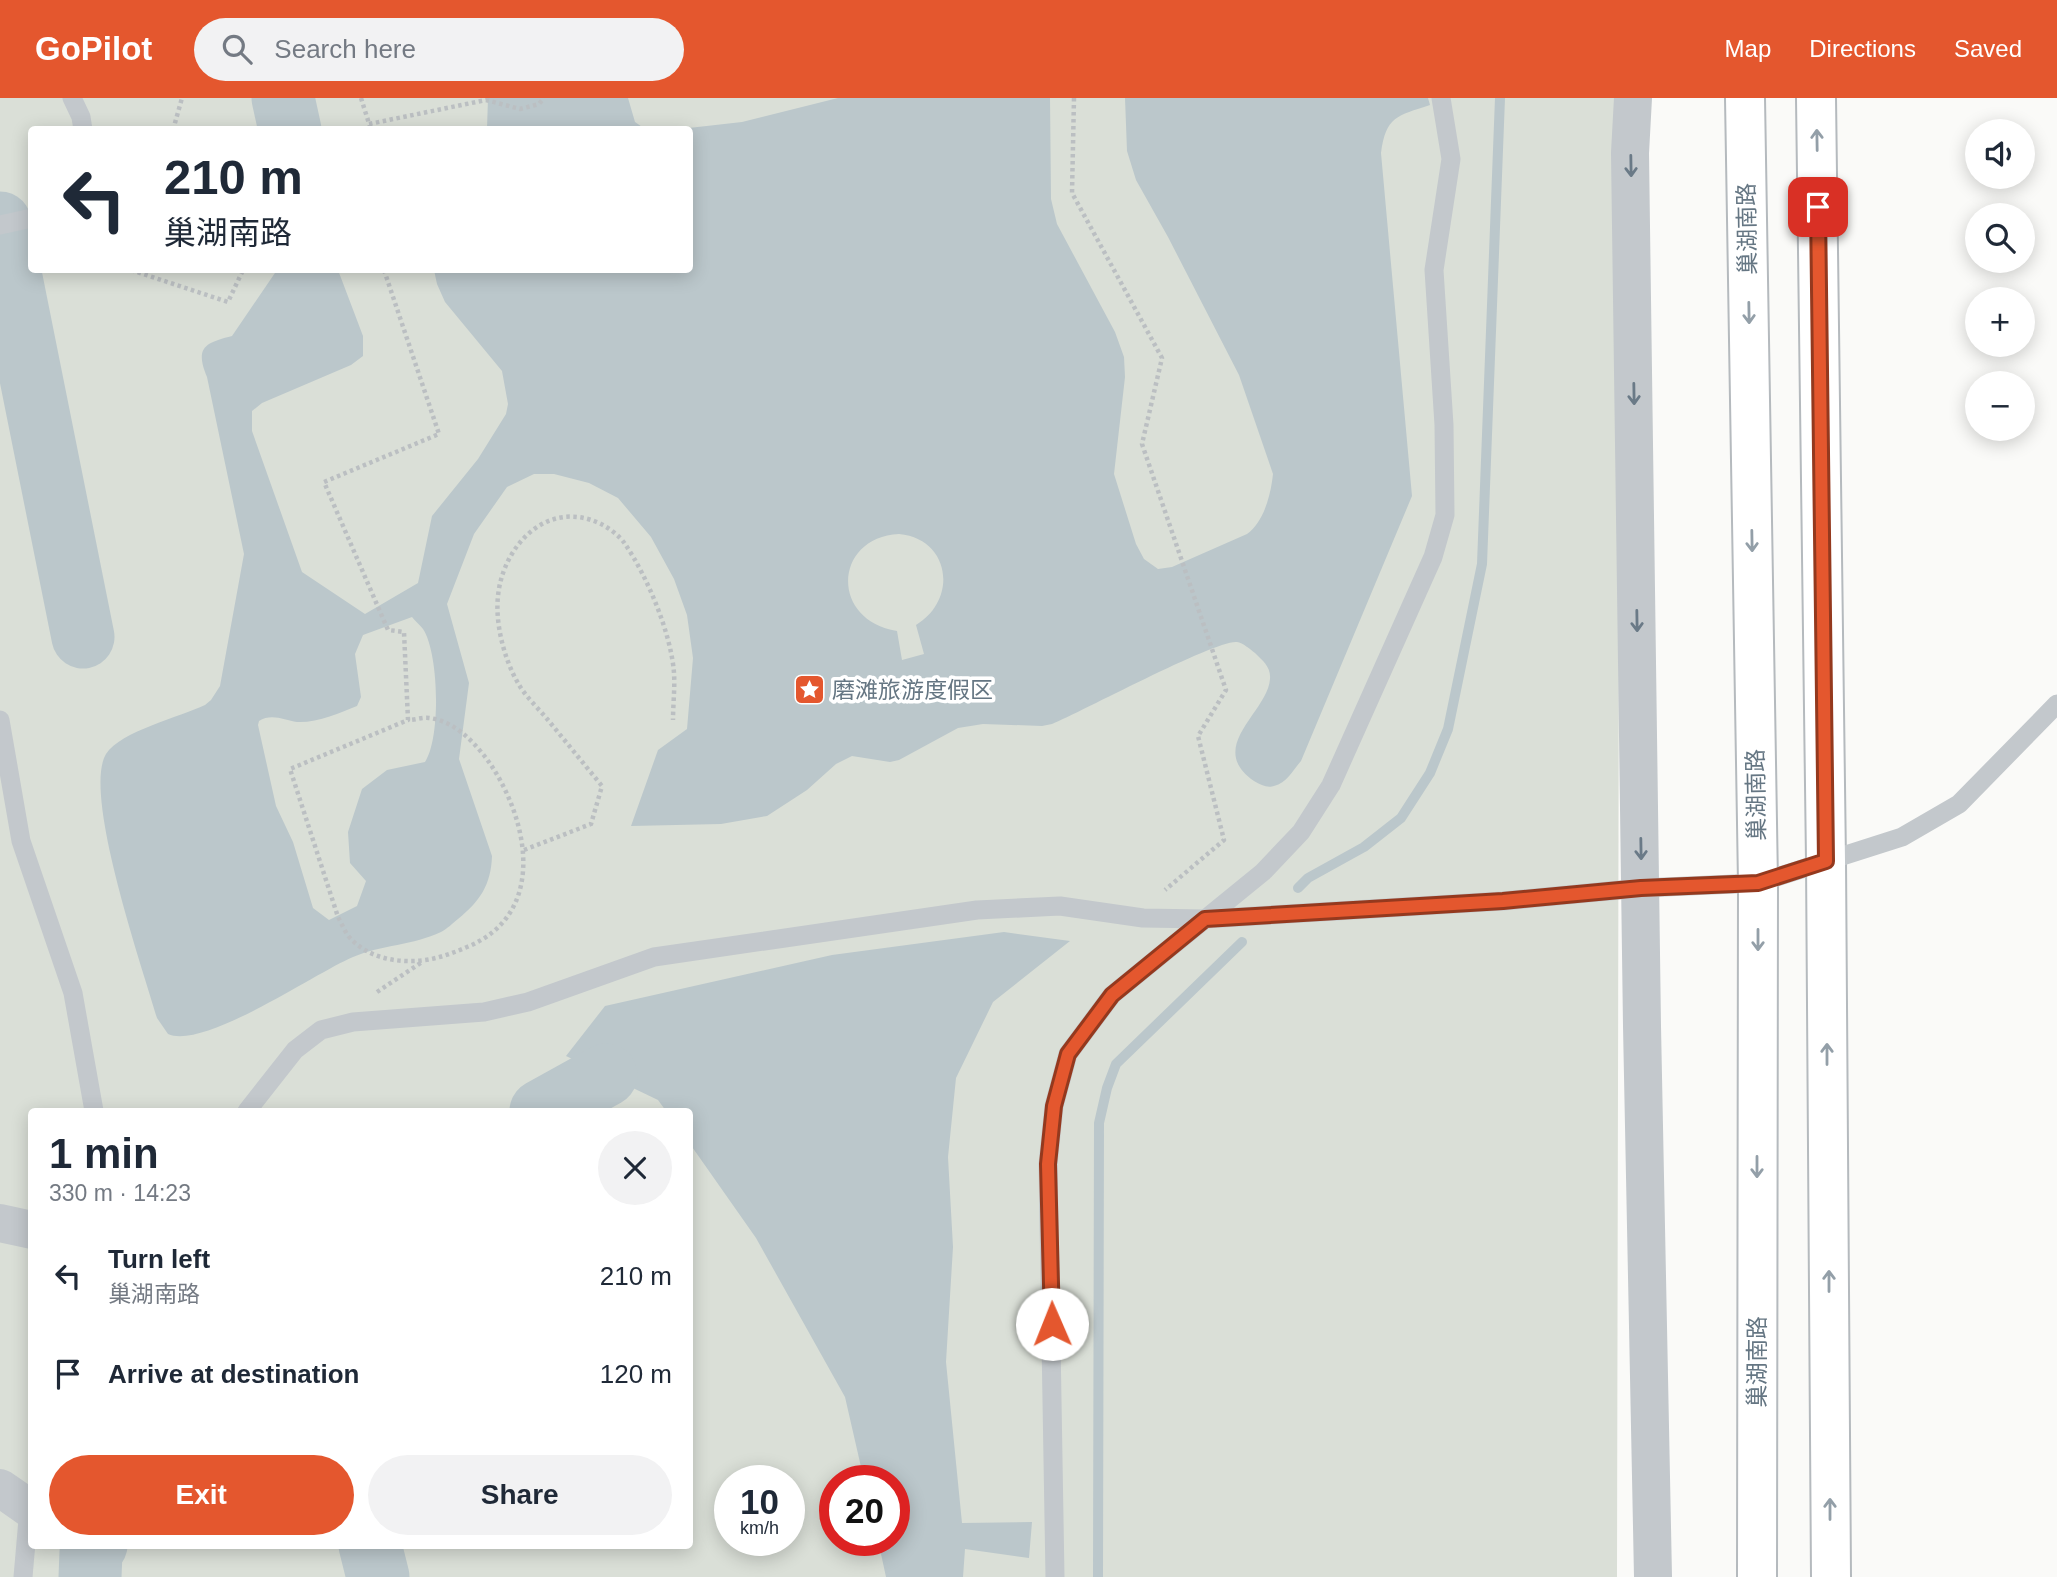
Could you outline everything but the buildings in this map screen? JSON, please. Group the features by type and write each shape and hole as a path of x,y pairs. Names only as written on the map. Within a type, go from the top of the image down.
{"main road":[{"name":"巢湖南路","path":"1745,98 1758,883 1757,1577"},
{"path":"1816,98 1826,861 1831,1577"}],"street":[{"path":"1633,98 1630,153 1653,1577"},
{"path":"0,1223 28,1229"}],"lane":[{"path":"72,98 82,126"},
{"path":"1055,1577 1048,1164 1054,1106 1068,1054 1112,995 1263,873 1289,847 1331,785 1433,557 1445,515 1444,425 1434,270 1451,159 1441,98"},
{"path":"0,225 28,219"},
{"path":"249,1108 295,1050 321,1030 353,1022 485,1012 528,1002 654,957 977,910 1060,906 1133,917 1205,919 1503,901 1641,888 1758,883 1902,836 1959,804 2057,704"},
{"path":"0,719 21,841 73,993 93,1108"},
{"path":"20,1500 23,1577"}],"path":[{"path":"174,126 182,98"},
{"path":"361,98 370,126"},
{"path":"374,126 486,100 520,109 539,104 544,98"},
{"path":"1074,98 1072,194 1162,358 1142,444 1226,690 1198,736 1224,840 1133,917"},
{"path":"140,273 228,302 242,273"},
{"path":"385,273 439,434 324,482 388,630 404,632 408,720"},
{"path":"523,850 591,824 602,786 518,683 504,647 497,616 498,593 507,563 518,542 535,528 550,519 576,517 600,523 624,542 642,576 670,649 674,671 673,720"},
{"path":"429,718 451,725 478,745 499,777 518,820 523,850 520,894 513,912 499,929 478,943 424,960 387,960 350,939 334,905 290,769 408,720 429,718"}],"shaded area":[{"name":"磨滩旅游度假区","path":"0,98 1620,98 1617,1577 0,1577"},
{"path":"488,98 628,98 635,122 641,126 487,126"},
{"path":"838,98 1050,98 1051,199 1057,224 1115,332 1124,357 1125,377 1114,474 1136,544 1144,559 1158,569 1172,567 1247,534 1262,515 1273,474 1239,375 1136,180 1127,151 1125,98 1428,98 1430,105 1401,115 1390,124 1381,153 1412,496 1301,761 1286,779 1271,787 1254,781 1241,768 1236,755 1237,742 1267,691 1270,675 1268,668 1255,653 1237,642 1224,644 1177,663 1052,724 983,724 958,728 899,760 890,762 852,756 836,764 807,790 767,816 721,824 631,826 658,750 687,729 693,658 687,615 674,579 651,537 618,498 589,483 554,474 534,474 507,487 474,534 447,604 469,683 459,759 492,856 483,892 466,912 441,932 353,957 260,1008 207,1031 185,1036 168,1034 157,1018 117,883 102,805 101,775 106,754 124,738 205,705 220,686 244,554 203,367 204,348 215,341 232,336 275,273 339,273 363,336 363,356 351,365 262,403 252,411 252,431 302,572 365,614 418,583 432,516 478,459 506,414 508,404 502,371 445,302 435,273 693,273 693,128 742,122","holes":["899,534 916,538 930,547 938,558 943,572 943,587 929,614 916,625 924,654 902,660 897,631 875,624 859,612 851,596 848,580 852,563 862,549 877,539","412,617 423,629 435,675 436,716 430,750 425,762 387,770 362,789 348,832 350,863 366,881 357,906 329,920 313,908 293,842 276,806 259,721 273,717 297,722 312,721 357,706 361,697 355,654 363,635"]},
{"path":"1004,932 1070,941 993,1002 956,1078 948,1157 953,1247 946,1362 962,1523 1032,1522 1029,1558 965,1549 963,1577 886,1577 881,1556 910,1556 910,1465 861,1465 845,1397 756,1238 693,1148 693,1108 664,1108 658,1100 566,1056 605,1006 832,955"}],"waterway":[{"path":"283,98 289,126"},
{"path":"1298,888 1308,878 1364,847 1401,818 1430,773 1448,729 1482,564 1500,98"},
{"path":"0,223 83,637"},
{"path":"1098,1577 1099,1123 1116,1064 1242,942"},
{"path":"546,1108 606,1075"},
{"path":"90,1577 93,1549"},
{"path":"371,1549 378,1577"}],"place":[{"name":"磨滩旅游度假区","path":"809,690"}],"route":[{"path":"1052,1324 1048,1164 1054,1106 1068,1054 1112,995 1205,919 1503,901 1641,888 1758,883 1826,861 1818,207"}]}
